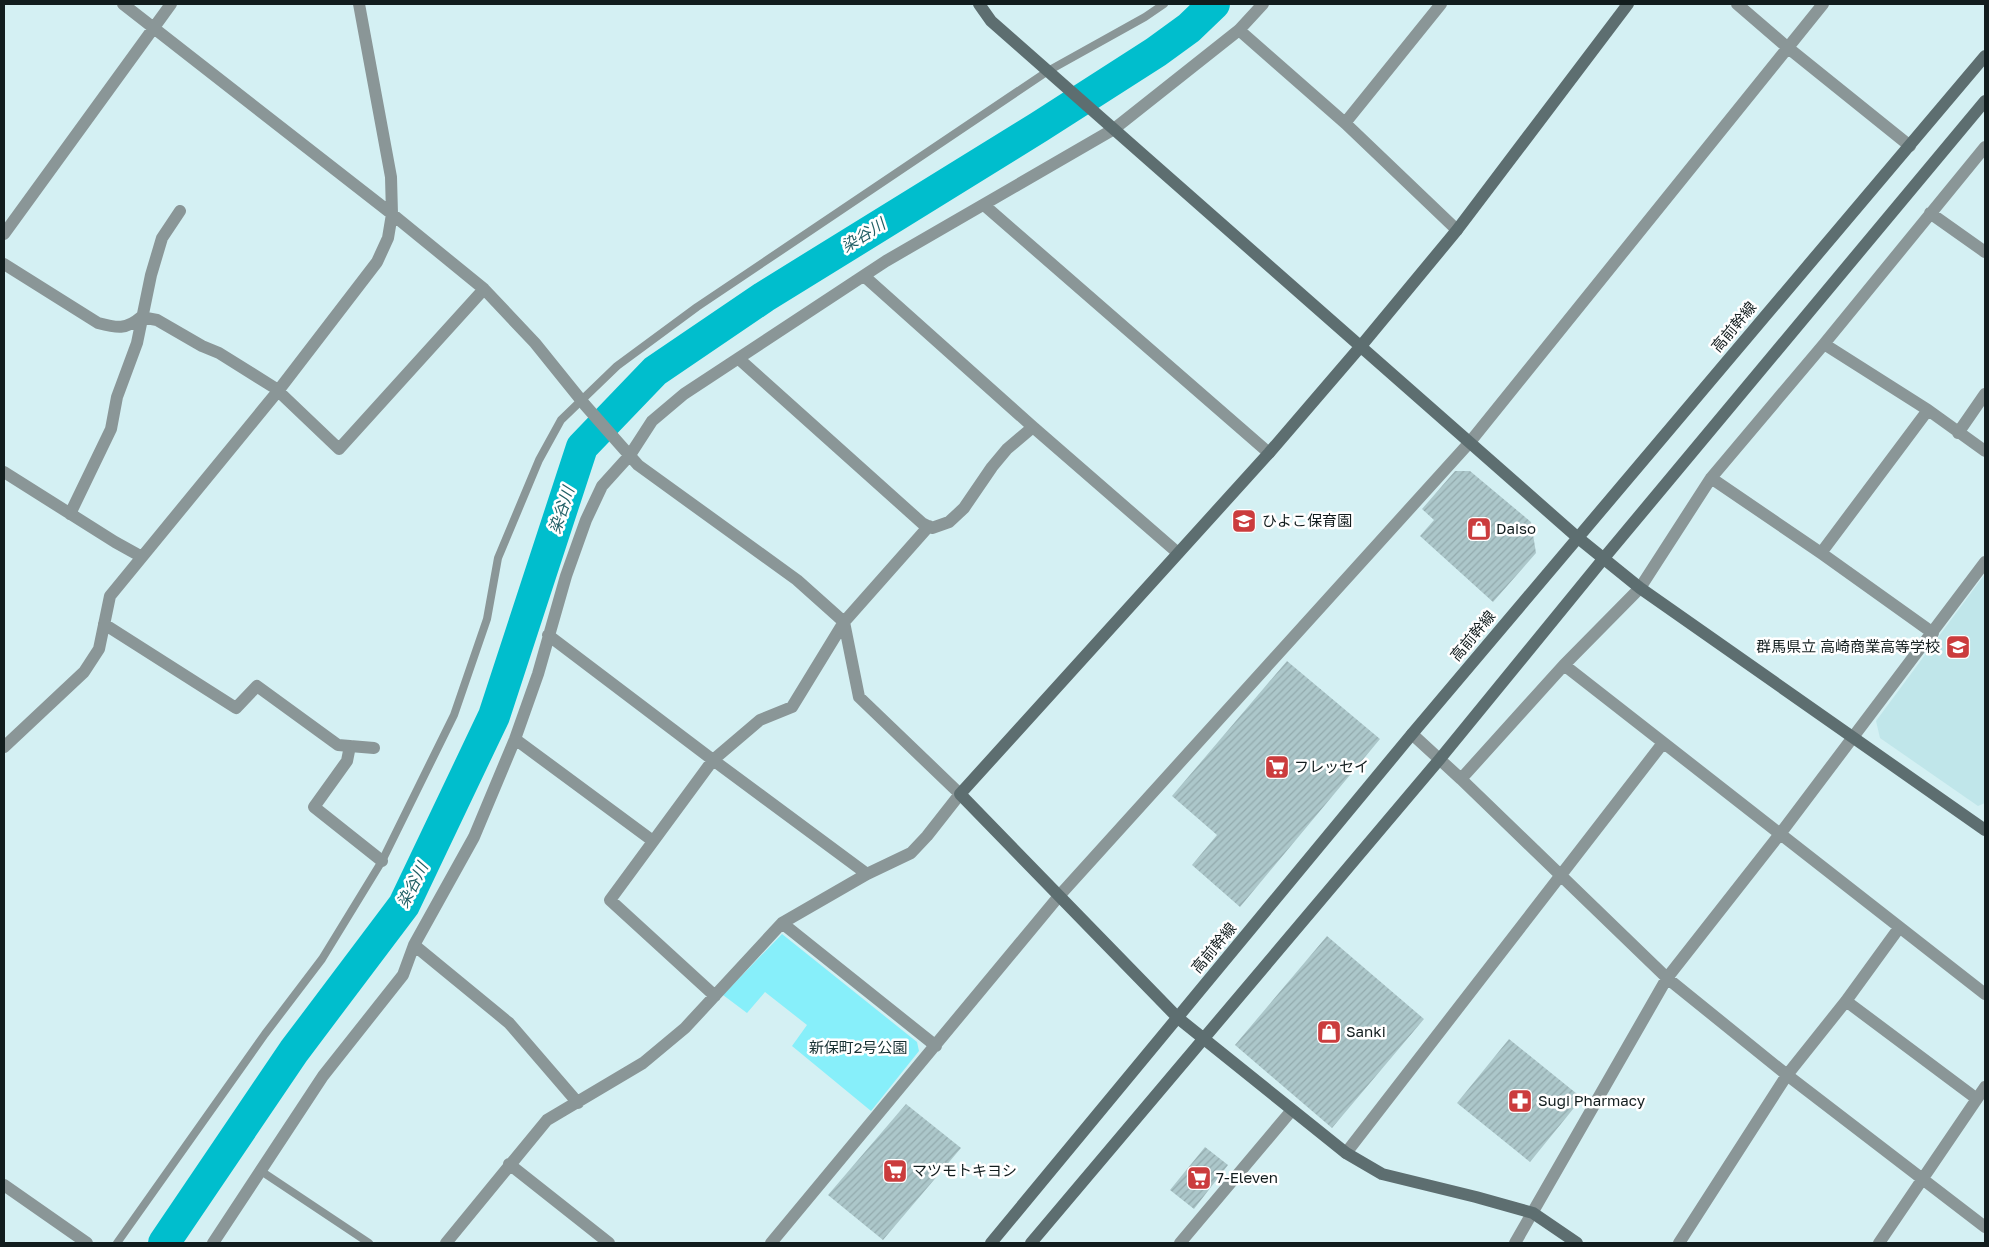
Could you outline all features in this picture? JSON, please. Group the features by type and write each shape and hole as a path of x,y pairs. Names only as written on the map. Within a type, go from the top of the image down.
{"street":[{"path":"123,4 154,26 484,289 535,343 581,400 638,465 797,580 844,622 859,697 960,794 1178,1018 1346,1153 1382,1174 1533,1213 1577,1243"},
{"path":"4,234 171,4"},
{"path":"4,747 84,672 99,649 110,596 278,391 377,262 388,238 392,214 391,177 359,4"},
{"path":"979,4 991,21 1577,537 1640,588 1985,830"},
{"path":"213,1243 323,1076 403,975 414,945 474,837 516,739 538,674 570,566 602,486 630,456 652,421 684,394 886,261 984,205 1111,126 1239,30 1263,4"},
{"path":"1345,124 1441,4"},
{"path":"446,1243 547,1120 643,1064 685,1028 782,923 868,874 911,853 960,794 1269,453 1360,346 1457,230 1628,4"},
{"path":"1736,4 1787,48 1910,146"},
{"path":"771,1243 1059,896 1470,442 1823,4"},
{"path":"1239,30 1345,124 1457,230"},
{"name":"高前幹線","path":"991,1243 1412,734 1985,56"},
{"path":"1031,1243 1439,760 1604,558 1985,101"},
{"path":"1461,779 1564,665 1640,588 1711,478 1824,344 1985,146"},
{"path":"984,205 1269,453"},
{"path":"70,514 111,429 117,397 137,343 151,275 162,238 180,211"},
{"path":"1930,213 1985,252"},
{"path":"4,264 98,323 115,327 132,325 141,317"},
{"path":"864,276 1033,428 1178,552"},
{"path":"141,317 157,320 202,346 220,353 278,391 339,449 484,289"},
{"path":"1824,344 1928,410 1985,451"},
{"path":"739,359 922,523 932,528 950,522 964,508 992,466 1007,449 1033,428"},
{"path":"1958,433 1985,394"},
{"path":"1821,554 1928,410"},
{"path":"4,472 115,542 142,556"},
{"path":"1711,478 1933,633"},
{"path":"715,996 610,900 713,760 760,720 792,707 844,622 929,526"},
{"path":"1514,1243 1667,978 1780,834 1985,562"},
{"path":"104,624 236,708 257,686 338,745 374,748"},
{"path":"548,636 868,874"},
{"path":"1564,665 1985,994"},
{"path":"1412,734 1667,978 1787,1075 1985,1227"},
{"path":"516,739 654,841"},
{"path":"1346,1153 1663,743"},
{"path":"350,746 347,761 314,806 382,861"},
{"path":"782,923 936,1046"},
{"path":"1679,1243 1787,1075 1846,1001 1899,928"},
{"path":"414,945 509,1023 578,1103"},
{"path":"1846,1001 1977,1099"},
{"path":"1879,1243 1985,1087"},
{"path":"1180,1243 1292,1110"},
{"path":"509,1164 609,1243"},
{"path":"4,1185 87,1243"}],"lane":[{"path":"117,1243 265,1034 322,959 382,861 454,715 487,619 498,558 539,460 561,420 616,366 697,307 1051,74 1164,4"},
{"path":"261,1171 369,1243"}],"shaded area":[{"name":"群馬県立 高崎商業高等学校","path":"1985,574 1985,803 1978,806 1880,738 1876,721"}],"green space":[{"name":"新保町2号公園","path":"782,934 917,1042 919,1051 871,1111 792,1046 807,1025 765,992 747,1013 723,995"}],"building":[{"name":"Daiso","path":"1455,471 1470,471 1531,522 1536,553 1493,602 1420,536 1434,520 1422,509"},
{"name":"フレッセイ","path":"1287,661 1380,739 1240,907 1192,865 1217,835 1172,796"},
{"name":"Sanki","path":"1327,936 1424,1019 1332,1128 1235,1045"},
{"name":"Sugi Pharmacy","path":"1509,1039 1582,1098 1530,1162 1457,1103"},
{"name":"マツモトキヨシ","path":"906,1104 961,1148 883,1240 828,1195"},
{"name":"7-Eleven","path":"1205,1147 1228,1165 1194,1209 1170,1190"}],"waterway":[{"name":"染谷川","path":"164,1243 294,1051 404,905 494,716 582,447 655,371 764,297 1039,127 1156,52 1189,28 1214,4"}],"place":[{"name":"ひよこ保育園","path":"1244,521"},
{"name":"Daiso","path":"1479,529"},
{"name":"群馬県立 高崎商業高等学校","path":"1958,647"},
{"name":"フレッセイ","path":"1277,767"},
{"name":"Sanki","path":"1329,1032"},
{"name":"Sugi Pharmacy","path":"1520,1101"},
{"name":"マツモトキヨシ","path":"895,1171"},
{"name":"7-Eleven","path":"1199,1178"}]}
